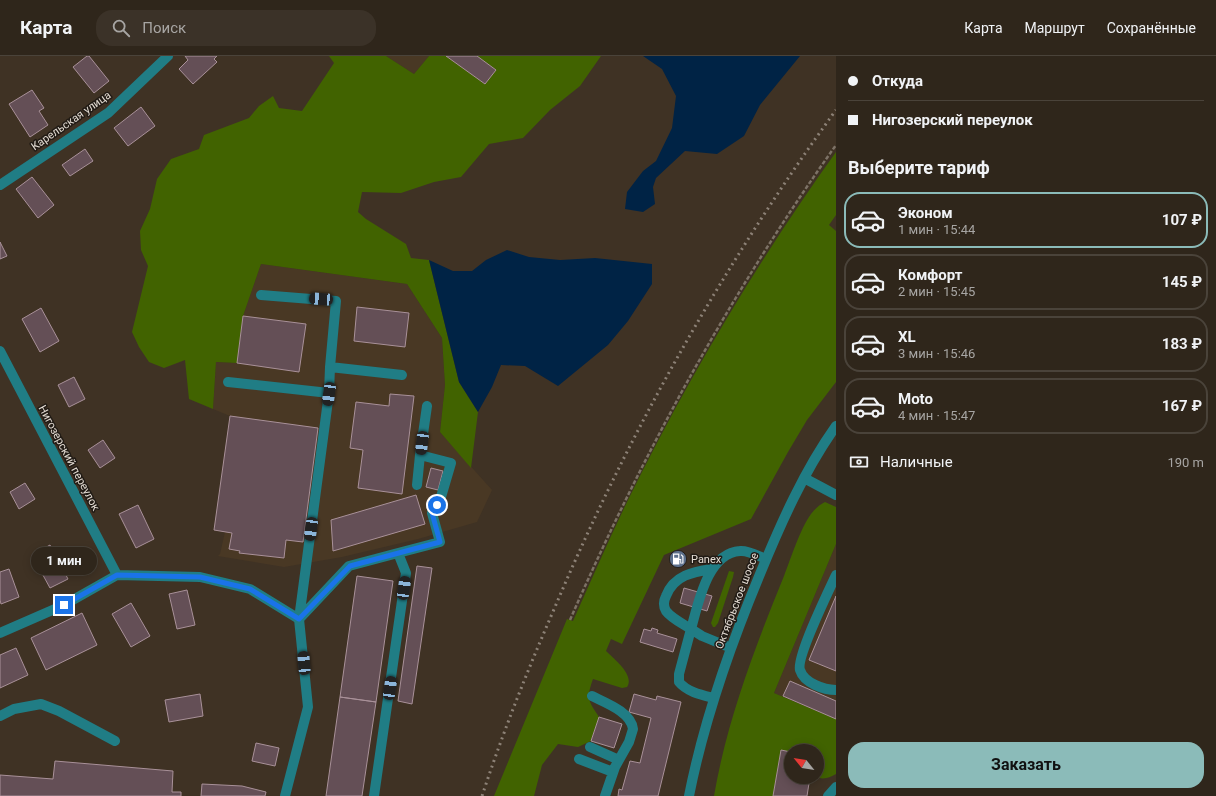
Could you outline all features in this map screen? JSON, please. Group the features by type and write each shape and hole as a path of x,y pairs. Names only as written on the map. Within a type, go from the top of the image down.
{"street":[{"name":"Карельская улица","path":"0,185 108,113 168,56"},
{"path":"261,295 336,300 329,394 299,619 308,707 285,796"},
{"name":"Нигозерский переулок","path":"0,351 117,575"},
{"path":"330,367 402,375"},
{"path":"228,382 329,394"},
{"path":"417,485 427,406"},
{"name":"Октябрьское шоссе","path":"689,796 696,761 714,698 731,648 766,559 804,478 836,426"},
{"path":"299,619 350,566 440,542 432,513 442,497 451,463 420,455"},
{"path":"804,478 836,495"},
{"path":"714,698 691,691 679,682 679,674 703,588 712,569 726,555 734,552 746,552 766,559"},
{"path":"374,796 406,573 398,553"},
{"path":"712,569 695,572 675,581 667,594 664,607 666,611 691,630 731,648"},
{"path":"0,633 64,605 117,575 200,577 250,589 299,619"},
{"path":"836,575 803,651 799,665 803,675 808,679 822,687 836,690"},
{"path":"592,696 618,710 630,720 633,725 632,735 613,772 605,796"},
{"path":"0,716 14,709 41,704 59,711 115,741"},
{"path":"590,747 619,760"},
{"path":"579,759 613,772"},
{"path":"828,796 836,787"}],"path":[{"path":"570,620 626,498 692,372 769,245 836,145"}],"shaded area":[{"path":"386,56 429,56 414,74"},
{"path":"261,264 407,284 442,338 445,385 440,432 492,490 477,522 418,539 342,557 284,567 218,556 220,554 225,532 214,530 230,416 213,409 216,362 237,363 243,316"},
{"path":"836,544 836,719 774,693"}],"green space":[{"path":"329,56 386,56 414,74 429,56 446,56 485,84 496,70 477,56 601,56 580,86 550,110 523,138 489,144 461,177 434,182 401,193 362,192 358,212 366,219 406,244 411,258 429,260 459,382 478,412 471,468 440,432 445,385 442,338 407,284 261,264 243,316 237,363 216,362 213,409 189,399 185,360 164,368 149,362 139,347 132,332 148,266 141,250 140,231 150,209 157,179 171,159 199,149 204,135 249,118 259,106 273,96 279,108 302,111 334,63"},
{"path":"836,152 836,215 829,225 836,231 836,382 807,420 751,519 664,555 622,644 611,639 606,651 626,672 629,682 627,687 622,688 593,679 589,691 589,699 592,707 599,717 591,741 578,747 558,744 542,765 534,796 494,796 567,619 573,621 606,546 650,456 724,322 778,236"},
{"path":"825,502 836,507 836,544 774,693 836,719 836,774 831,777 824,778 824,744 784,744 784,751 781,750 773,796 714,796 726,740 743,684 803,527 819,506"},
{"path":"729,571 734,572 733,577 718,623 715,627 713,627 711,623"}],"water":[{"path":"643,56 800,56 760,105 744,136 717,154 685,151 656,178 653,187 655,204 643,212 625,209 627,192 643,171 656,161 672,128 676,96 662,69"},
{"path":"507,250 529,257 560,260 595,258 652,264 652,284 628,321 608,345 558,386 525,366 501,365 492,387 478,412 459,382 429,260 453,271 472,271 486,260"}],"building":[{"path":"89,56 109,81 94,93 73,67"},
{"path":"185,56 217,56 214,59 217,62 193,84 179,69 188,60"},
{"path":"446,56 477,56 496,70 485,84"},
{"path":"32,90 44,108 39,111 48,125 30,137 9,104"},
{"path":"141,107 155,126 128,146 114,128"},
{"path":"85,149 93,161 70,176 62,165"},
{"path":"32,177 54,205 38,218 16,189"},
{"path":"0,242 7,256 0,259"},
{"path":"357,307 409,313 405,347 354,341"},
{"path":"41,308 59,341 40,352 22,319"},
{"path":"243,316 306,324 299,372 237,363"},
{"path":"74,377 85,399 69,407 58,385"},
{"path":"390,394 414,396 402,494 358,488 363,450 350,448 356,402 389,406"},
{"path":"230,416 318,428 303,542 286,540 284,558 239,553 240,551 229,549 232,533 214,530"},
{"path":"103,440 115,458 100,468 88,450"},
{"path":"431,468 443,471 438,490 426,487"},
{"path":"25,483 35,499 19,509 10,492"},
{"path":"416,495 425,524 333,551 331,520"},
{"path":"138,505 154,539 136,548 119,514"},
{"path":"50,545 68,579 50,588 32,555"},
{"name":"Panex","path":"681,554 683,558 674,563 672,559"},
{"path":"417,566 432,568 412,704 398,701"},
{"path":"9,569 19,597 1,604 0,572"},
{"path":"357,576 393,581 376,702 340,697"},
{"path":"684,588 712,596 707,611 680,603"},
{"path":"187,590 195,625 177,629 169,594"},
{"path":"836,596 836,671 809,660"},
{"path":"131,603 150,636 131,647 112,614"},
{"path":"82,613 97,645 46,670 31,638"},
{"path":"652,628 658,630 657,633 677,639 673,652 640,642 644,629 651,631"},
{"path":"16,648 28,675 0,688 0,655"},
{"path":"790,681 836,701 836,719 783,696"},
{"path":"200,694 203,716 169,722 165,700"},
{"path":"634,694 656,700 657,696 681,702 658,796 618,796 619,789 622,790 630,761 640,763 651,718 629,712"},
{"path":"340,697 376,702 362,796 326,796"},
{"path":"599,717 622,724 614,748 591,741"},
{"path":"256,743 279,748 275,766 252,761"},
{"path":"781,750 784,751 784,784 809,784 807,796 773,796"},
{"path":"55,761 173,771 172,792 181,792 181,796 0,796 0,775 53,779"},
{"path":"202,784 242,786 266,792 265,796 201,796"}],"railway":[{"path":"482,796 516,701 555,607 614,477 647,413 717,289 755,228 836,110"}],"place":[{"name":"Panex","path":"678,559"}],"route":[{"path":"64,605 117,575 200,577 250,589 299,619 350,566 440,542 432,513 437,505"}]}
